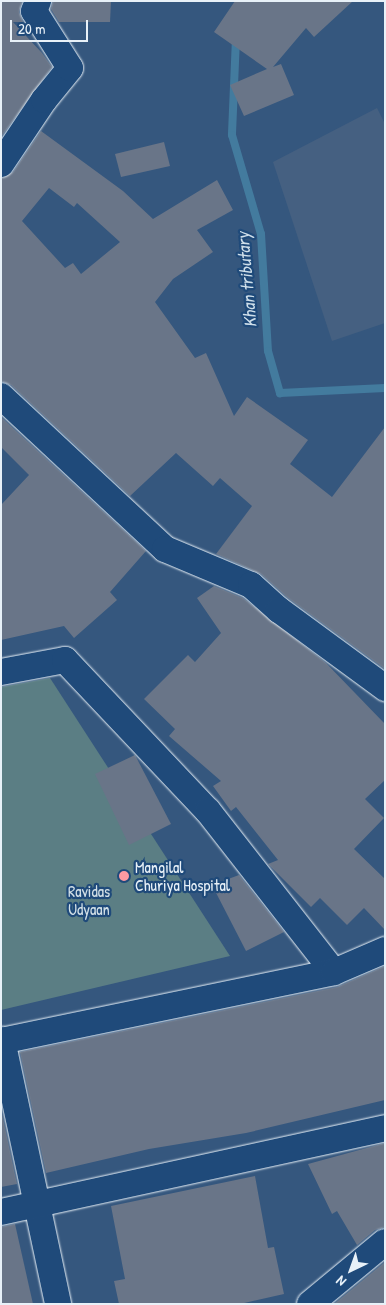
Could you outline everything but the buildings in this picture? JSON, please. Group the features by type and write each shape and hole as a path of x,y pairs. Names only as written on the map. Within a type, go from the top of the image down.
{"street":[{"path":"1,164 70,68 34,11 38,1"},
{"path":"1,396 165,549 251,585 279,610 385,688"},
{"path":"1,672 65,660 208,811 334,972"},
{"path":"58,1304 2,1040 334,972 385,950"},
{"path":"1,1212 385,1128"},
{"path":"310,1304 385,1242"}],"shaded area":[{"path":"377,108 385,124 385,323 332,341 273,162"}],"green space":[{"name":"Ravidas Udyaan","path":"50,678 230,956 1,1010 1,687"}],"waterway":[{"name":"Khan tributary","path":"236,38 232,135 261,234 268,351 280,393 385,388"}],"place":[{"name":"Mangilal Churiya Hospital","path":"124,876"}]}
